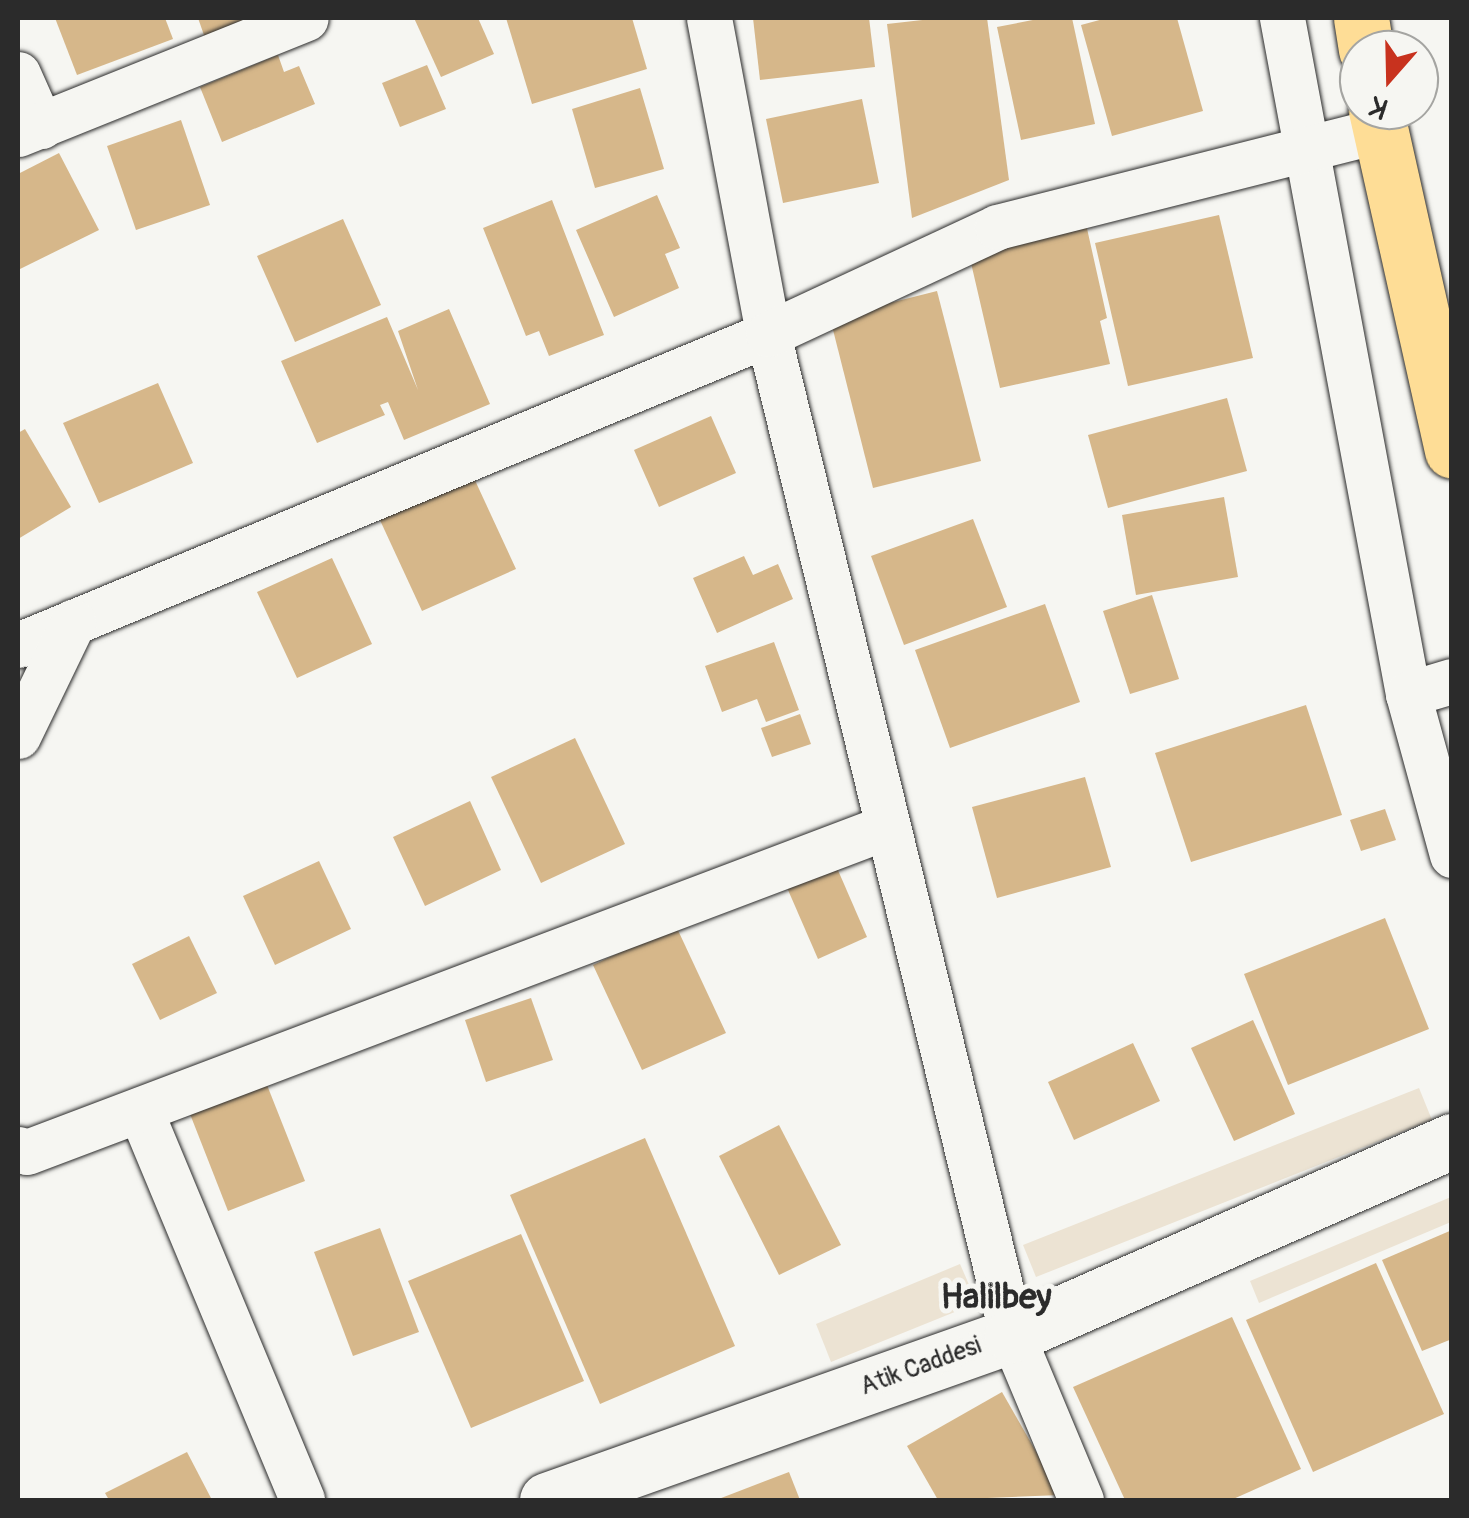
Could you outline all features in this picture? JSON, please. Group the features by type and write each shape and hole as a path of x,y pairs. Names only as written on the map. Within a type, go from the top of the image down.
{"highway":[{"path":"1379,130 1452,451"},
{"path":"1431,359 1452,410"}],"street":[{"path":"18,74 30,130 306,18"},
{"path":"709,18 768,334 1012,1334 1080,1500"},
{"path":"1282,18 1301,146 1408,694 1452,855"},
{"path":"18,646 768,334 997,227 1348,130"},
{"path":"18,736 73,622"},
{"path":"1408,694 1452,681"},
{"path":"18,1149 27,1152 886,827"},
{"path":"140,1110 302,1500"},
{"name":"Atik Caddesi","path":"547,1500 1012,1334 1452,1141"}],"shaded area":[{"path":"1419,1088 1432,1120 1036,1277 1023,1245"},
{"path":"1451,1197 1451,1222 1259,1303 1250,1281"},
{"path":"960,1264 977,1303 831,1362 816,1324"}],"building":[{"path":"55,18 165,18 173,39 77,75"},
{"path":"198,18 259,18 205,38"},
{"path":"414,18 478,18 494,54 441,77"},
{"path":"506,18 632,18 647,69 532,104"},
{"path":"753,18 869,18 875,67 760,80"},
{"path":"987,18 1009,180 912,218 887,24"},
{"path":"1043,18 1072,18 1095,124 1021,140 997,27"},
{"path":"1107,18 1177,18 1203,111 1112,136 1081,25"},
{"path":"278,55 284,72 299,66 315,104 222,142 200,87"},
{"path":"427,65 446,109 400,127 382,83"},
{"path":"640,88 664,169 595,188 572,109"},
{"path":"862,99 879,183 783,203 766,119"},
{"path":"181,120 210,205 136,230 107,146"},
{"path":"59,153 99,230 18,270 18,174"},
{"path":"657,195 680,248 665,254 679,288 614,317 576,230"},
{"path":"552,200 604,335 549,356 539,331 526,336 483,228"},
{"path":"1219,215 1253,358 1128,386 1095,243"},
{"path":"343,219 381,305 295,342 257,256"},
{"path":"1086,224 1107,318 1100,321 1110,364 1000,388 968,250"},
{"path":"937,291 981,461 873,488 830,318"},
{"path":"449,309 490,404 404,440 388,402 380,405 385,415 317,443 281,361 387,317 418,390 398,331"},
{"path":"158,383 193,463 99,503 63,423"},
{"path":"1227,398 1247,471 1108,508 1088,435"},
{"path":"711,416 736,473 659,507 634,450"},
{"path":"25,429 71,507 18,539 18,433"},
{"path":"473,476 516,569 422,611 379,518"},
{"path":"1224,497 1238,577 1136,595 1122,515"},
{"path":"973,519 1007,607 904,645 871,556"},
{"path":"744,556 753,575 778,564 793,599 717,633 693,578"},
{"path":"332,558 372,644 297,678 257,592"},
{"path":"1152,595 1179,679 1130,694 1103,611"},
{"path":"1045,604 1080,702 950,748 915,650"},
{"path":"774,642 799,710 766,722 757,699 722,712 705,666"},
{"path":"1306,705 1342,815 1191,862 1155,753"},
{"path":"800,714 811,744 772,757 761,728"},
{"path":"575,738 625,844 541,883 491,777"},
{"path":"1085,777 1111,867 997,898 972,807"},
{"path":"470,801 501,870 425,906 393,837"},
{"path":"1385,809 1396,840 1361,851 1350,820"},
{"path":"319,861 351,929 275,965 243,896"},
{"path":"834,861 867,937 818,959 785,883"},
{"path":"1385,918 1429,1029 1288,1085 1244,974"},
{"path":"676,926 726,1033 642,1070 593,965"},
{"path":"189,936 217,993 160,1020 132,964"},
{"path":"531,998 553,1060 486,1082 465,1020"},
{"path":"1253,1020 1295,1114 1234,1141 1191,1048"},
{"path":"1133,1043 1160,1101 1074,1140 1048,1082"},
{"path":"267,1085 305,1181 228,1211 190,1114"},
{"path":"779,1125 841,1245 779,1275 719,1156"},
{"path":"645,1138 735,1346 600,1404 510,1195"},
{"path":"380,1228 419,1332 353,1356 314,1252"},
{"path":"1452,1230 1452,1339 1422,1351 1382,1260"},
{"path":"521,1234 584,1381 471,1428 408,1281"},
{"path":"1376,1263 1444,1414 1313,1472 1246,1320"},
{"path":"1232,1317 1301,1469 1231,1500 1125,1500 1073,1387"},
{"path":"1002,1392 1061,1495 938,1500 907,1446"},
{"path":"187,1452 212,1500 109,1500 105,1493"},
{"path":"789,1472 800,1500 716,1500"}],"district":[{"name":"Halilbey","path":"996,1297"}]}
